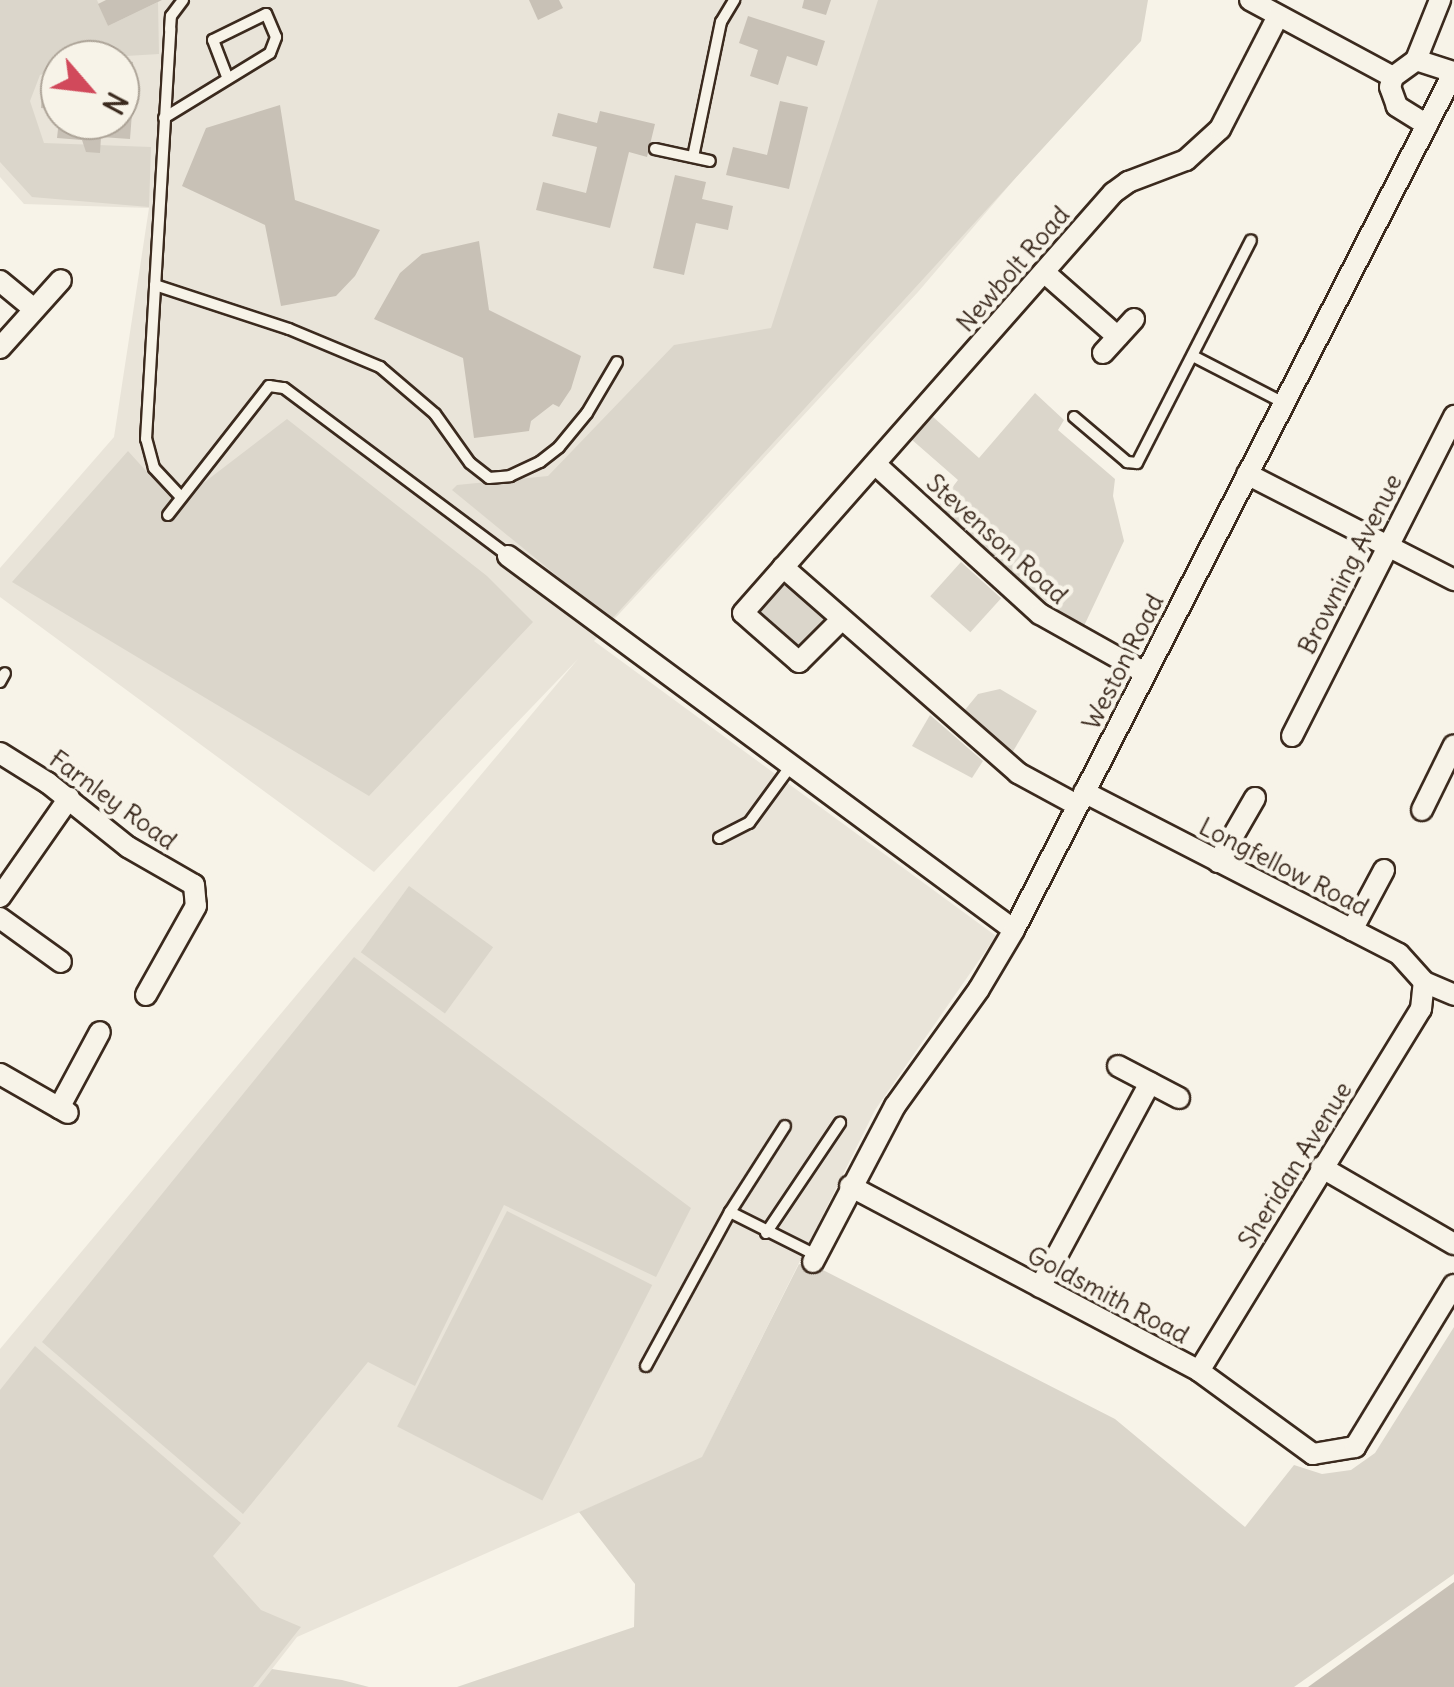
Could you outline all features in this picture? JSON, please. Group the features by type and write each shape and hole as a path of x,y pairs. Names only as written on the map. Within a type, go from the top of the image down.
{"street":[{"path":"1250,0 1393,77"},
{"path":"1427,125 1397,106 1390,87 1393,77 1416,60 1440,0"},
{"name":"Newbolt Road","path":"840,621 800,662 745,616 745,608 1113,193 1128,182 1186,160 1211,138 1278,16"},
{"path":"1416,60 1454,72"},
{"name":"Weston Road","path":"815,1258 894,1106 979,989 1014,930 1427,125 1448,99 1454,72"},
{"path":"1044,272 1118,337"},
{"path":"0,280 34,308"},
{"path":"0,348 60,280"},
{"path":"1103,353 1134,319"},
{"name":"Browning Avenue","path":"1292,736 1454,416"},
{"name":"Stevenson Road","path":"874,464 1040,614 1145,673"},
{"path":"1247,474 1454,580"},
{"path":"508,556 1014,930"},
{"name":"Longfellow Road","path":"783,567 840,621 1018,773 1218,862 1352,930 1399,954 1424,982 1454,995"},
{"path":"1422,810 1454,745"},
{"name":"Farnley Road","path":"0,753 69,798 128,847 194,885 198,892 196,906 146,996"},
{"path":"0,897 69,798"},
{"path":"1218,862 1254,798"},
{"path":"1352,930 1384,870"},
{"path":"0,918 61,962"},
{"name":"Sheridan Avenue","path":"1198,1371 1421,1009 1424,982"},
{"path":"0,1074 63,1110 100,1032"},
{"path":"1118,1066 1178,1098"},
{"path":"1040,1288 1150,1083"},
{"path":"1321,1167 1454,1244"},
{"name":"Goldsmith Road","path":"850,1186 1198,1371 1312,1454 1355,1448 1454,1285"}],"lane":[{"path":"181,497 147,454 172,16 183,0"},
{"path":"693,157 722,22 734,0"},
{"path":"164,118 270,52 276,37 266,14 212,40 227,77"},
{"path":"655,149 710,161"},
{"path":"1074,416 1127,462 1137,463 1251,240"},
{"path":"154,285 289,329 380,367 435,414 470,464 488,478 510,476 540,462 558,447 587,413 617,362"},
{"path":"1193,356 1284,403"},
{"path":"168,516 258,394 269,386 284,388 508,556"},
{"path":"719,838 748,824 790,766"},
{"path":"766,1233 840,1123"},
{"path":"646,1366 730,1212 785,1126"},
{"path":"730,1212 815,1258"}],"shaded area":[{"path":"0,0 1135,0 1123,52 918,292 594,641 996,936 875,1110 702,1458 297,1637 258,1687 0,1687 0,1349 578,659 374,872 0,597 0,568 114,437 149,208 24,204 0,177"},
{"path":"0,0 97,0 108,26 158,2 159,54 140,55 140,40 40,40 40,75 30,101 44,143 151,147 149,207 32,197 0,162"},
{"path":"878,0 1148,0 1141,41 611,620 452,490 457,485 548,476 674,345 771,328"},
{"path":"1035,393 1064,420 1058,430 1115,479 1113,496 1124,541 1083,628 1040,597 938,506 958,480 911,439 932,416 979,458"},
{"path":"287,419 487,576 533,622 369,796 12,582 128,451 176,504"},
{"path":"961,562 1001,598 970,632 930,596"},
{"path":"781,585 791,586 826,620 802,652 758,621 757,610"},
{"path":"1000,689 1037,711 1012,753 964,711 978,694"},
{"path":"930,715 983,761 972,778 912,746"},
{"path":"409,886 493,947 445,1013 361,952"},
{"path":"354,957 691,1208 656,1277 504,1205 415,1386 368,1362 243,1514 42,1342"},
{"path":"507,1211 652,1285 542,1501 397,1427"},
{"path":"799,1264 814,1272 821,1269 1115,1419 1245,1527 1294,1465 1322,1474 1351,1470 1375,1453 1454,1327 1454,1574 1294,1687 457,1687 634,1627 635,1584 579,1512 702,1457"},
{"path":"35,1346 241,1523 213,1556 261,1610 301,1627 253,1687 0,1687 0,1390"},
{"path":"272,1669 342,1680 369,1687 258,1687"}],"building":[{"path":"106,0 162,0 108,26 98,4"},
{"path":"529,0 559,0 563,8 538,20"},
{"path":"804,0 831,0 826,15 802,8"},
{"path":"748,16 825,41 817,66 787,56 778,85 750,76 758,50 739,43"},
{"path":"780,101 808,107 789,189 726,175 733,147 767,155"},
{"path":"280,105 295,200 380,230 355,276 336,296 281,306 265,225 182,186 206,128"},
{"path":"600,111 655,124 647,157 629,152 610,228 536,210 543,182 586,193 597,147 552,136 558,113 597,123"},
{"path":"82,140 101,140 100,153 86,152"},
{"path":"675,175 706,182 702,199 733,206 728,230 696,223 684,275 653,268"},
{"path":"479,241 489,310 581,356 571,389 559,407 553,404 531,421 529,431 474,438 463,358 374,319 400,273 422,254"},
{"path":"1454,1582 1454,1687 1308,1687"}]}
